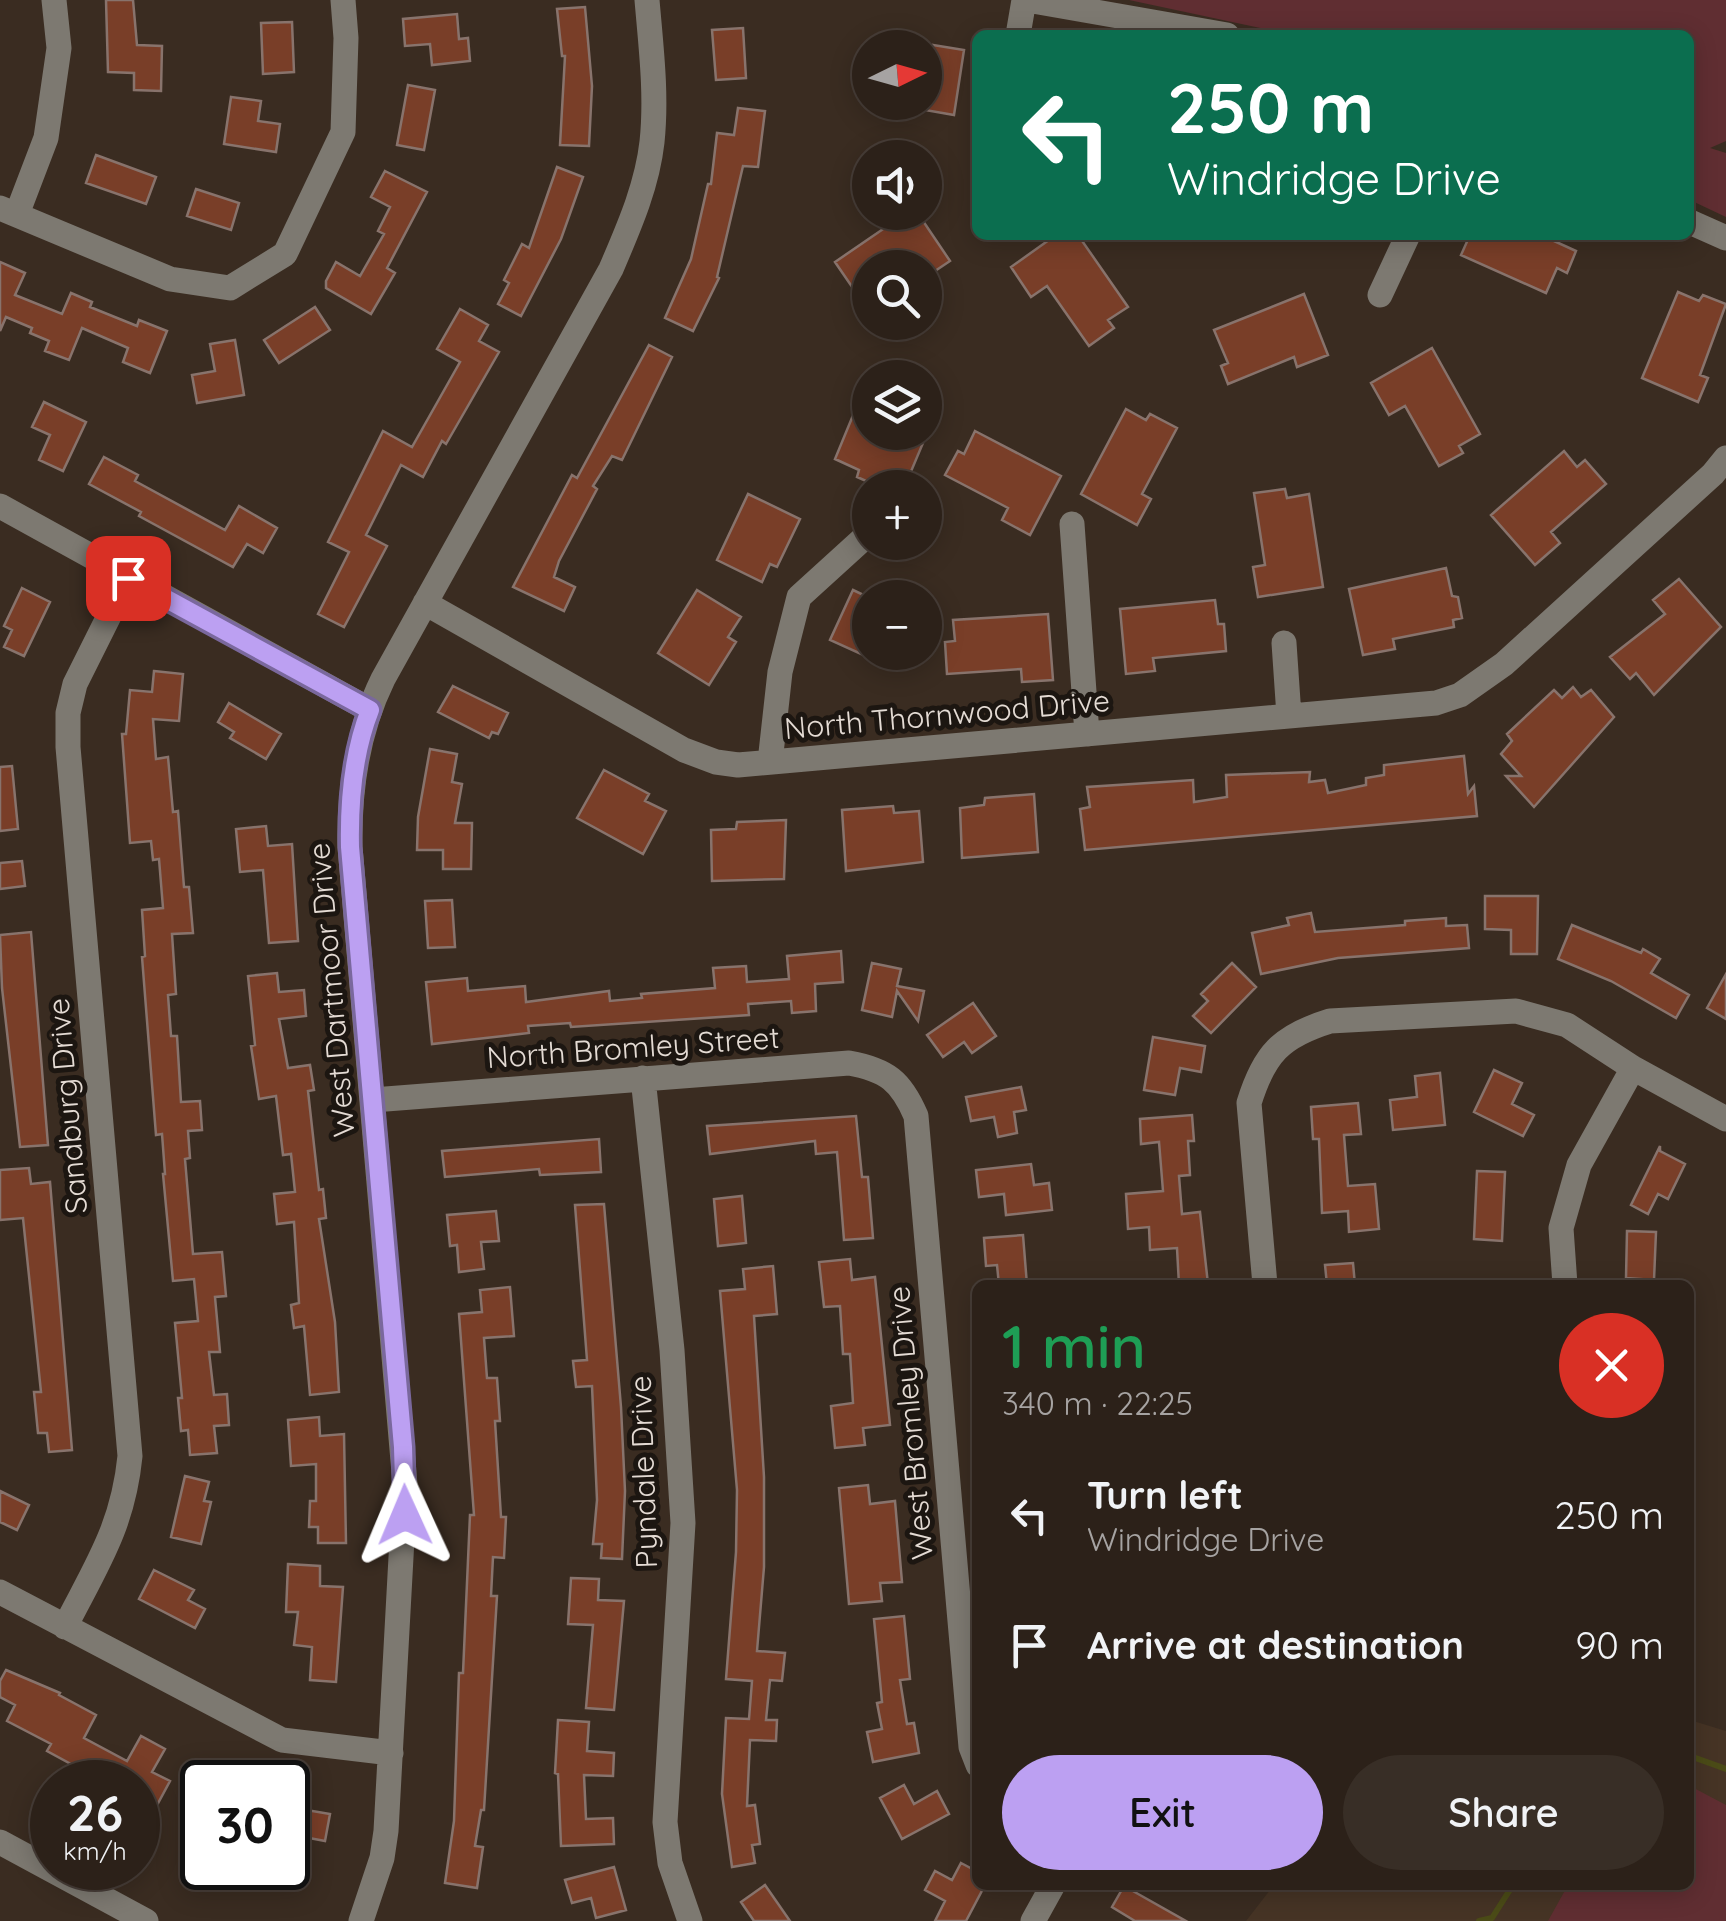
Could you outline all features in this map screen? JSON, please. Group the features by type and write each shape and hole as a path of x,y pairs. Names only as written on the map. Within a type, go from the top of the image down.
{"street":[{"path":"54,0 59,48 46,138 9,211 170,278 230,288 285,254 344,132 344,0"},
{"name":"West Dartmoor Drive","path":"360,1921 382,1858 405,1484 350,824 355,763 370,710 425,603 611,270 629,228 652,144 655,90 647,0"},
{"path":"1019,30 1026,0 1198,30"},
{"path":"1694,224 1726,238"},
{"path":"1380,295 1406,240"},
{"name":"North Thornwood Drive","path":"425,603 684,750 738,765 1436,704 1460,695 1504,664 1726,458"},
{"path":"0,506 370,710"},
{"path":"1072,524 1087,734"},
{"path":"770,762 780,672 798,597 852,549"},
{"name":"Sandburg Drive","path":"65,1628 116,1526 126,1494 130,1456 68,747 68,712 75,684 128,578"},
{"path":"1284,644 1289,716"},
{"path":"1266,1280 1250,1104 1258,1075 1281,1042 1304,1029 1330,1021 1516,1011 1567,1025 1633,1068 1726,1119"},
{"name":"North Bromley Street","path":"373,1100 849,1063 875,1068 894,1080"},
{"path":"1564,1280 1561,1228 1579,1165 1633,1068"},
{"name":"Pyndale Drive","path":"643,1078 672,1350 683,1523 665,1822 670,1863 690,1921"},
{"name":"West Bromley Drive","path":"894,1080 908,1097 916,1116 972,1750"},
{"path":"0,1592 282,1740 391,1753"},
{"path":"0,1842 146,1921"},
{"path":"1033,1921 1050,1890"}],"shaded area":[{"path":"1129,0 1726,0 1726,141 1710,148 1726,153 1726,217 1694,202 1694,30 1270,30"},
{"path":"1694,1721 1726,1731 1726,1921 1246,1921 1270,1890 1694,1890"},
{"path":"1694,1788 1726,1805 1726,1921 1548,1921 1565,1890 1694,1890"}],"building":[{"path":"106,0 133,0 137,45 162,46 161,91 134,90 134,73 108,72"},
{"path":"585,7 592,86 589,146 560,145 565,56 557,9"},
{"path":"457,14 459,39 468,38 470,61 432,65 430,44 405,46 403,19"},
{"path":"292,22 294,72 263,74 261,23"},
{"path":"743,28 746,78 716,80 712,30"},
{"path":"942,46 964,50 954,115 942,113"},
{"path":"408,85 435,90 424,150 397,145"},
{"path":"231,97 261,101 258,121 280,124 276,152 224,144"},
{"path":"738,108 765,111 758,167 743,166 719,278 693,331 665,318 691,259 711,184 717,133 734,135"},
{"path":"96,155 156,177 146,204 86,183"},
{"path":"557,167 583,177 561,239 521,316 498,304 509,283 504,280 522,244 529,248"},
{"path":"385,171 427,192 387,268 395,273 371,314 326,288 326,281 336,262 360,276 384,234 378,231 390,207 371,197"},
{"path":"196,189 239,203 231,230 187,216"},
{"path":"882,230 929,230 950,261 942,266 942,250 853,250"},
{"path":"1049,240 1081,240 1128,307 1108,320 1114,328 1089,346 1047,286 1031,297 1011,267"},
{"path":"1468,240 1552,240 1576,251 1567,273 1557,268 1546,293 1461,255"},
{"path":"852,250 852,287 835,262"},
{"path":"0,262 25,273 15,295 62,314 71,293 92,302 90,307 137,326 139,320 167,331 150,373 123,362 128,348 82,328 69,360 45,351 49,341 30,333 32,328 6,317 0,331"},
{"path":"1678,292 1699,301 1703,295 1726,304 1700,375 1708,378 1698,402 1642,378"},
{"path":"1304,294 1328,355 1297,367 1294,357 1228,384 1221,366 1228,363 1214,330"},
{"path":"315,307 330,330 279,363 264,340"},
{"path":"460,309 488,325 479,341 499,352 423,477 401,465 366,535 387,546 344,627 318,614 349,552 328,542 383,431 412,447 460,362 437,349"},
{"path":"235,340 244,395 197,403 192,375 215,371 210,344"},
{"path":"649,345 672,357 622,460 612,456 593,486 597,489 559,561 554,577 575,587 564,611 513,587 572,475 577,478"},
{"path":"1432,348 1480,434 1459,446 1463,453 1439,466 1405,406 1389,415 1371,383"},
{"path":"44,402 86,422 63,471 39,460 50,435 32,427"},
{"path":"1126,409 1146,420 1150,414 1177,428 1142,494 1151,499 1137,525 1081,494"},
{"path":"852,418 852,450 920,450 912,470 859,470 835,459"},
{"path":"975,431 1061,476 1030,535 1002,520 1008,508 945,475 958,451 964,454"},
{"path":"1564,451 1577,467 1585,460 1606,484 1551,532 1560,543 1535,565 1491,515"},
{"path":"104,457 138,475 135,481 225,530 239,506 277,528 263,553 247,544 233,567 89,484"},
{"path":"1285,489 1287,498 1309,494 1323,587 1258,597 1253,567 1265,565 1254,493"},
{"path":"748,494 800,519 777,567 770,564 762,582 717,560"},
{"path":"1446,568 1462,618 1453,620 1454,627 1393,639 1395,649 1363,655 1349,589"},
{"path":"1679,579 1721,627 1654,695 1636,673 1630,679 1610,657 1665,614 1653,600"},
{"path":"22,588 50,602 24,656 4,647 12,630 4,626"},
{"path":"697,590 741,617 728,637 736,642 709,685 658,653"},
{"path":"852,592 852,650 830,640"},
{"path":"1215,600 1218,624 1224,624 1226,651 1153,658 1155,671 1126,674 1120,609"},
{"path":"1048,614 1053,680 1022,682 1021,669 947,674 945,642 955,641 953,620"},
{"path":"154,671 183,674 179,721 153,719 156,759 168,757 193,933 172,934 176,994 168,995 171,1036 177,1036 181,1102 200,1101 202,1130 188,1131 190,1158 185,1159 193,1254 222,1252 226,1296 215,1297 220,1352 209,1352 214,1395 227,1394 229,1425 214,1426 217,1453 190,1455 188,1430 181,1431 175,1323 198,1321 194,1279 173,1281 162,1134 156,1135 142,957 142,910 163,908 159,859 153,860 151,841 130,843 122,734 126,734 130,690 152,692"},
{"path":"453,686 508,713 498,734 492,732 489,738 438,712"},
{"path":"1573,687 1581,697 1591,690 1614,717 1534,807 1506,776 1521,776 1501,754 1512,741 1507,734 1554,690 1562,698"},
{"path":"229,703 281,734 266,759 230,738 234,732 218,722"},
{"path":"430,749 457,754 452,782 462,784 455,823 472,823 471,869 443,869 443,850 417,850 418,817"},
{"path":"1464,756 1468,794 1474,786 1477,816 1085,850 1080,809 1090,807 1087,787 1193,780 1194,802 1227,797 1226,775 1310,772 1309,782 1325,780 1328,793 1366,785 1366,778 1384,775 1384,765"},
{"path":"12,766 18,829 0,831 0,767"},
{"path":"604,770 649,794 645,801 666,811 643,854 577,818"},
{"path":"1034,794 1038,852 962,858 960,808 984,805 985,798"},
{"path":"893,806 894,813 919,811 923,862 846,871 842,810"},
{"path":"786,820 784,879 712,881 711,830 736,829 737,822"},
{"path":"266,826 268,846 292,844 298,941 269,943 263,870 240,872 236,829"},
{"path":"22,861 25,886 0,889 0,863"},
{"path":"1485,896 1538,896 1537,954 1511,954 1511,930 1485,929"},
{"path":"452,900 455,947 428,948 425,901"},
{"path":"1311,913 1315,932 1446,918 1446,926 1467,925 1469,948 1338,958 1261,974 1252,933 1289,925 1287,918"},
{"path":"1572,925 1641,953 1643,949 1660,959 1651,973 1689,995 1676,1018 1611,981 1558,959"},
{"path":"31,932 48,1145 20,1147 0,935"},
{"path":"841,951 843,982 815,984 816,1011 792,1013 791,1001 748,1004 749,1015 571,1027 570,1023 528,1026 529,1033 432,1044 426,982 467,978 468,991 525,986 526,1002 609,991 610,1001 642,998 641,994 715,988 713,968 746,966 747,982 789,979 787,956"},
{"path":"872,963 901,969 897,986 924,991 918,1021 897,991 892,1017 862,1010"},
{"path":"1232,963 1256,987 1211,1033 1193,1016 1208,1001 1201,994"},
{"path":"277,973 279,992 304,990 306,1016 279,1019 288,1068 310,1065 314,1090 308,1091 319,1190 323,1189 326,1218 319,1219 335,1322 339,1392 310,1395 304,1326 294,1328 291,1305 299,1303 294,1222 277,1224 274,1194 295,1192 291,1154 283,1155 276,1096 259,1099 251,1046 255,1045 248,976"},
{"path":"1726,974 1726,1019 1707,1008"},
{"path":"973,1003 996,1036 972,1053 964,1042 943,1057 927,1035"},
{"path":"1153,1037 1205,1046 1201,1072 1180,1068 1175,1095 1144,1090"},
{"path":"1494,1070 1522,1083 1512,1104 1534,1115 1523,1136 1474,1112"},
{"path":"1440,1073 1445,1125 1393,1130 1390,1100 1417,1097 1415,1076"},
{"path":"1021,1087 1026,1110 1014,1112 1017,1133 998,1137 994,1117 971,1121 966,1097"},
{"path":"1358,1103 1361,1134 1344,1135 1348,1186 1375,1184 1379,1229 1349,1232 1348,1211 1322,1213 1319,1139 1313,1139 1311,1107"},
{"path":"1192,1115 1194,1141 1188,1141 1190,1175 1179,1176 1182,1214 1200,1212 1208,1280 1179,1280 1177,1248 1150,1250 1149,1227 1128,1229 1126,1194 1163,1191 1159,1142 1141,1144 1140,1119"},
{"path":"856,1116 862,1177 868,1177 873,1238 844,1240 837,1152 816,1154 815,1141 710,1154 707,1126"},
{"path":"599,1139 601,1172 540,1175 539,1169 445,1177 442,1151"},
{"path":"1660,1146 1660,1151 1685,1164 1668,1199 1658,1194 1648,1214 1631,1205"},
{"path":"1031,1164 1034,1185 1049,1183 1052,1210 1006,1215 1004,1194 979,1197 976,1170"},
{"path":"29,1168 31,1184 50,1182 72,1450 49,1452 47,1433 38,1433 34,1392 41,1392 23,1218 0,1220 0,1170"},
{"path":"1477,1171 1505,1172 1502,1241 1474,1239"},
{"path":"742,1196 746,1243 718,1246 714,1199"},
{"path":"604,1204 621,1407 625,1491 622,1559 601,1558 602,1544 593,1544 597,1500 592,1386 576,1387 573,1361 587,1360 575,1205"},
{"path":"496,1211 499,1241 481,1242 484,1269 459,1272 457,1245 450,1246 447,1215"},
{"path":"1627,1231 1656,1232 1654,1280 1626,1278"},
{"path":"1023,1235 1027,1280 998,1280 997,1265 986,1266 984,1238"},
{"path":"850,1259 852,1280 875,1277 890,1425 863,1428 865,1445 835,1448 831,1406 853,1403 850,1354 843,1354 840,1306 824,1307 819,1262"},
{"path":"1353,1263 1355,1280 1326,1280 1325,1265"},
{"path":"773,1266 777,1314 754,1316 764,1477 764,1567 757,1651 785,1653 782,1681 770,1680 766,1720 777,1720 776,1741 750,1740 747,1806 755,1805 760,1844 752,1845 755,1863 732,1867 722,1794 726,1718 749,1719 752,1681 726,1679 737,1490 720,1291 745,1289 743,1269"},
{"path":"510,1287 514,1336 484,1338 487,1378 497,1378 500,1421 495,1421 501,1517 506,1517 504,1558 493,1557 491,1596 497,1596 484,1810 475,1846 483,1847 477,1888 445,1883 454,1821 459,1673 463,1673 470,1515 474,1515 459,1314 482,1312 480,1290"},
{"path":"319,1417 320,1436 344,1434 346,1543 318,1543 318,1527 309,1527 310,1501 316,1501 316,1464 291,1466 288,1420"},
{"path":"185,1476 209,1482 204,1501 211,1502 201,1544 171,1537"},
{"path":"868,1485 870,1504 895,1501 902,1582 880,1583 882,1601 849,1604 839,1488"},
{"path":"0,1491 29,1505 17,1530 0,1522"},
{"path":"288,1564 320,1566 320,1586 343,1587 336,1682 310,1680 312,1647 294,1645 298,1612 286,1612"},
{"path":"154,1570 194,1590 188,1600 205,1609 195,1628 139,1599"},
{"path":"571,1578 599,1579 598,1600 624,1601 614,1710 586,1708 593,1625 568,1624"},
{"path":"904,1616 910,1679 900,1680 907,1724 914,1723 919,1753 873,1762 867,1732 882,1729 877,1703 882,1702 874,1619"},
{"path":"6,1670 60,1693 96,1715 84,1738 125,1760 64,1760 47,1751 51,1744 7,1721 15,1705 0,1697 0,1681"},
{"path":"558,1720 589,1722 587,1751 614,1753 613,1776 584,1775 586,1819 613,1818 614,1844 561,1846 555,1773"},
{"path":"141,1736 165,1749 159,1760 128,1760"},
{"path":"160,1776 170,1781 160,1800"},
{"path":"904,1785 914,1804 937,1791 949,1814 902,1839 880,1798"},
{"path":"310,1811 330,1814 325,1841 310,1838"},
{"path":"961,1863 972,1869 972,1890 982,1890 966,1921 935,1921 945,1901 925,1890 935,1871 952,1880"},
{"path":"614,1867 626,1910 596,1918 591,1898 572,1903 565,1880"},
{"path":"765,1885 790,1921 754,1921 741,1902"},
{"path":"1122,1890 1131,1890 1186,1921 1135,1921 1112,1907"}],"waterway":[{"path":"1694,1757 1726,1769"},
{"path":"1479,1921 1492,1918 1510,1890"}],"route":[{"path":"128,578 370,710 355,763 350,847 403,1447 405,1515"}]}
